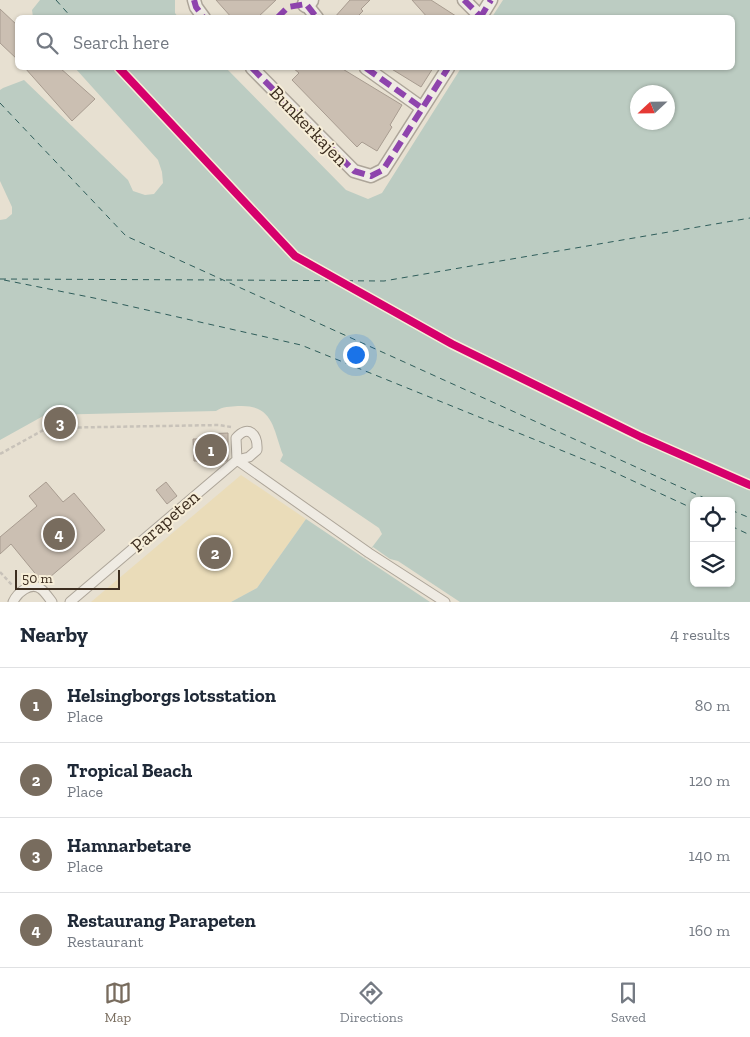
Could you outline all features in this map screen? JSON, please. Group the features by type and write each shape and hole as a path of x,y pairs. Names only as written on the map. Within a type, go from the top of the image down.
{"street":[{"path":"194,0 196,7 202,15"},
{"path":"464,0 478,15 491,0"},
{"path":"308,2 316,15"},
{"name":"Bunkerkajen","path":"254,70 354,171 371,176 383,170 417,104"},
{"path":"369,70 417,104 446,70"}],"lane":[{"name":"Parapeten","path":"70,602 237,460 249,457 257,450 258,442 254,435 245,431 240,433"},
{"path":"240,433 235,443 237,460 369,553 445,602"},
{"path":"13,602 26,588 34,586 40,588 52,602"}],"path":[{"path":"0,454 46,428 229,426 240,433"},
{"path":"0,572 20,593"}],"sand":[{"path":"241,475 306,519 257,588 231,602 91,602"}],"shaded area":[{"path":"40,0 175,0 176,15 33,15 32,10"},
{"path":"503,0 750,0 750,602 231,602 257,588 306,519 364,558 382,534 379,528 280,461 283,455 274,427 265,414 258,409 250,406 238,406 224,407 216,411 45,415 0,440 0,220 6,219 12,214 12,207 0,181 0,90 3,88 24,80 128,180 133,191 145,195 154,194 163,183 158,160 77,70 228,70 346,190 368,199 382,193 460,70 735,70 735,15 493,15"}],"pier":[{"path":"373,547 390,559 398,561 460,602 430,602 364,558"}],"building":[{"path":"216,0 276,0 260,15 229,15"},
{"path":"350,0 370,0 361,9 363,11 359,15 337,15"},
{"path":"412,0 431,0 454,15 425,15"},
{"path":"0,9 15,23 15,57 0,43"},
{"path":"27,70 62,70 95,99 72,121"},
{"path":"295,70 344,70 402,105 390,125 392,127 377,151 362,142 357,147 292,80 299,73"},
{"path":"393,70 432,70 421,87"},
{"path":"228,433 227,461 194,461 193,439 204,439 204,434"},
{"path":"46,482 63,502 74,493 105,530 43,583 11,544 0,554 0,537 37,506 29,496"},
{"path":"166,482 177,496 167,504 156,490"}],"ferry route":[{"path":"56,0 69,15"},
{"path":"121,70 295,256 452,344 641,437 750,485"},
{"path":"0,103 126,236 702,497"},
{"path":"226,280 384,281 750,218"},
{"path":"0,279 222,280"},
{"path":"4,280 94,298 301,345 605,468 690,507"},
{"path":"735,512 750,518"},
{"path":"735,528 750,535"}],"marked path":[{"path":"194,0 202,15"},
{"path":"464,0 479,15"},
{"path":"482,15 491,0"},
{"path":"280,15 288,7 306,4 315,15"},
{"path":"254,70 354,171 371,176 383,170 447,70"},
{"path":"369,70 422,108"}],"cycle path":[{"path":"121,70 295,256 452,344 641,437 750,485"}],"place":[{"name":"Hamnarbetare","path":"60,423"},
{"name":"Helsingborgs lotsstation","path":"211,450"},
{"name":"Restaurang Parapeten","path":"59,534"},
{"name":"Tropical Beach","path":"215,553"}]}
